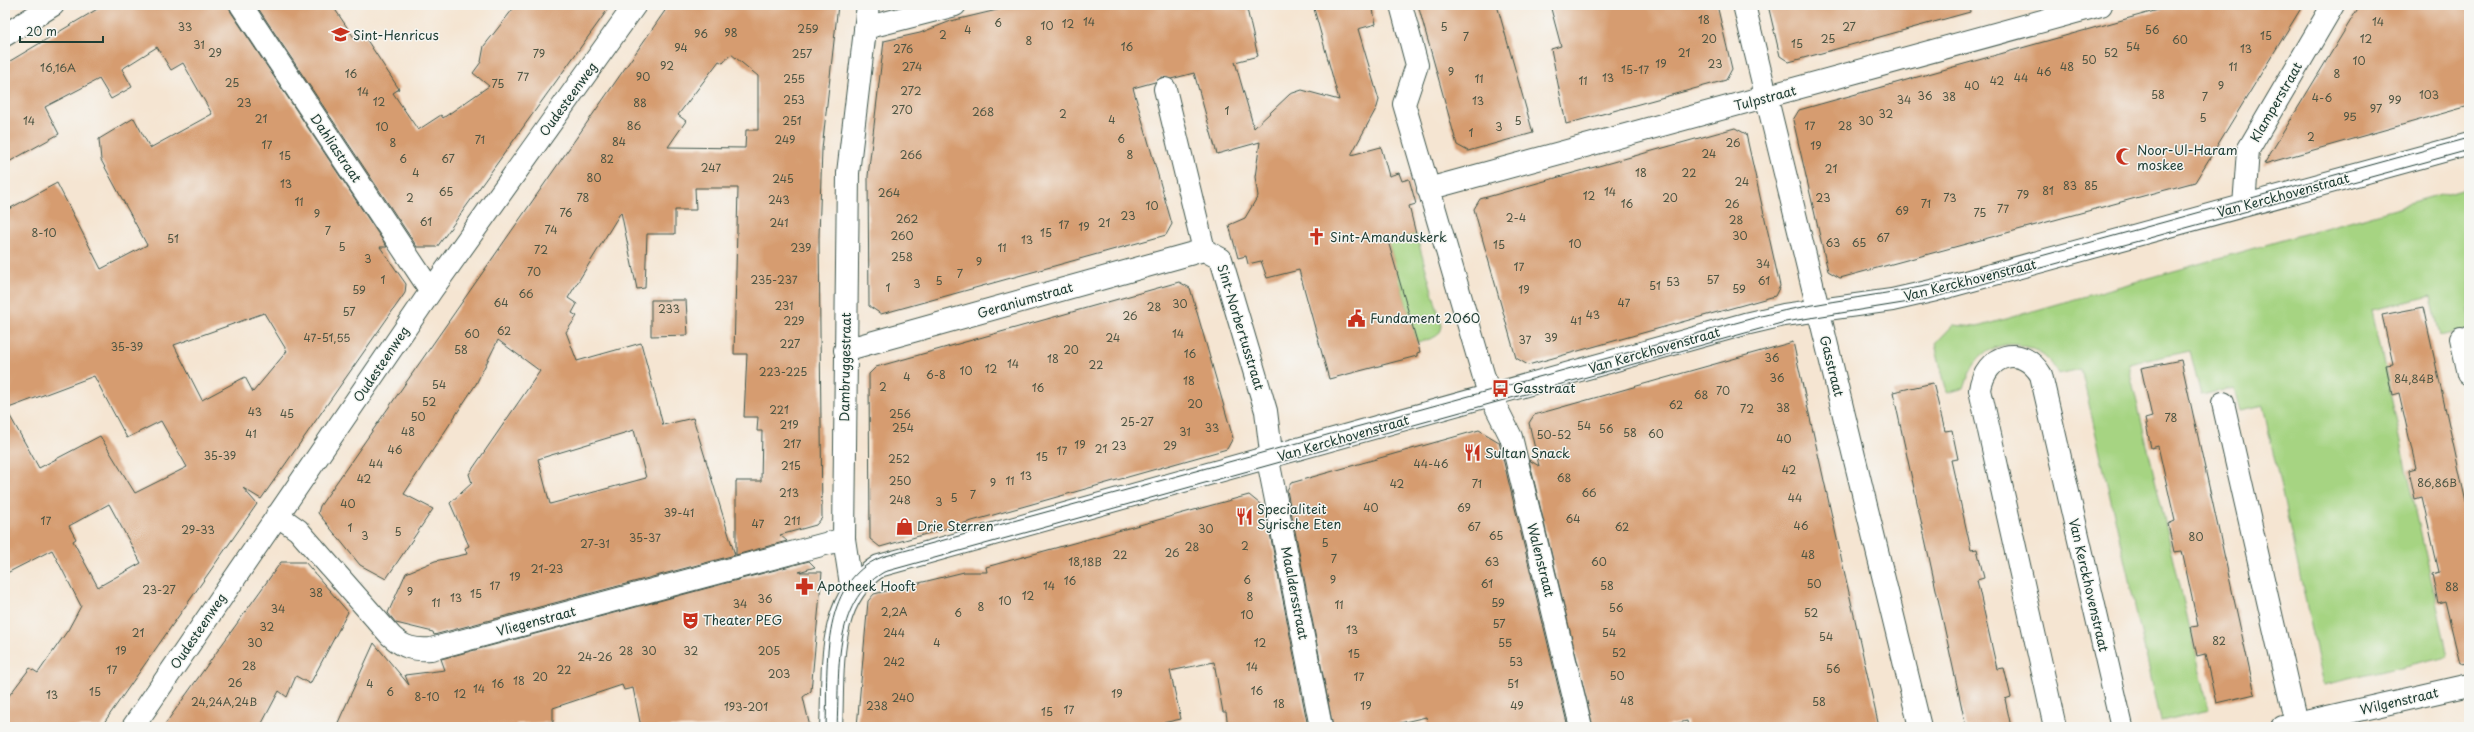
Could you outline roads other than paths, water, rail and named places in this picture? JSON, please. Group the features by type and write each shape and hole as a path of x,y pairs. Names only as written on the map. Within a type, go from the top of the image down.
{"street":[{"path":"5,35 53,5"},
{"name":"Dahliastraat","path":"241,5 431,291"},
{"name":"Oudesteenweg","path":"133,727 431,291 635,5"},
{"name":"Dambruggestraat","path":"852,591 844,539 848,172 868,5"},
{"path":"865,28 955,5"},
{"name":"Walenstraat","path":"1401,5 1417,65 1404,104 1490,396 1511,437 1581,727"},
{"name":"Gasstraat","path":"1744,5 1920,727"},
{"name":"Tulpstraat","path":"1428,189 2101,5"},
{"name":"Klamperstraat","path":"2244,206 2248,150 2333,5"},
{"path":"1165,89 1204,250"},
{"name":"Van Kerckhovenstraat","path":"852,591 864,578 880,566 1745,324 1818,310 1892,300 1936,290 2469,144"},
{"name":"Geraniumstraat","path":"845,350 1204,250"},
{"name":"Sint-Norbertusstraat","path":"1204,250 1221,259 1266,411 1270,458"},
{"path":"2461,338 2469,374"},
{"name":"Van Kerckhovenstraat","path":"2056,727 1980,390 1982,377 1988,367 2006,357 2017,356 2027,359 2035,365 2041,375 2122,727"},
{"path":"2223,403 2289,725"},
{"name":"Maaldersstraat","path":"1270,458 1269,465 1321,727"},
{"name":"Vliegenstraat","path":"277,515 298,530 391,636 402,645 415,650 431,649 844,539"},
{"path":"831,727 837,630 844,605 852,591"},
{"name":"Wilgenstraat","path":"2289,725 2469,685"}],"tram line":[{"path":"826,727 828,655 831,630 837,607 847,586 861,569 882,557 1761,316 1785,310 1906,290 1954,280 2469,138"},
{"path":"837,727 839,663 847,621 855,602 867,585 884,572 1785,322 1928,299 2469,150"}],"place":[{"name":"Sint-Henricus","path":"340,35"},
{"name":"Noor-Ul-Haram moskee","path":"2124,157"},
{"name":"Sint-Amanduskerk","path":"1317,237"},
{"name":"Fundament 2060","path":"1357,318"},
{"name":"Gasstraat","path":"1500,388"},
{"name":"Sultan Snack","path":"1472,453"},
{"name":"Specialiteit Syrische Eten","path":"1244,516"},
{"name":"Drie Sterren","path":"904,526"},
{"name":"Apotheek Hooft","path":"804,586"},
{"name":"Theater PEG","path":"690,620"}]}
